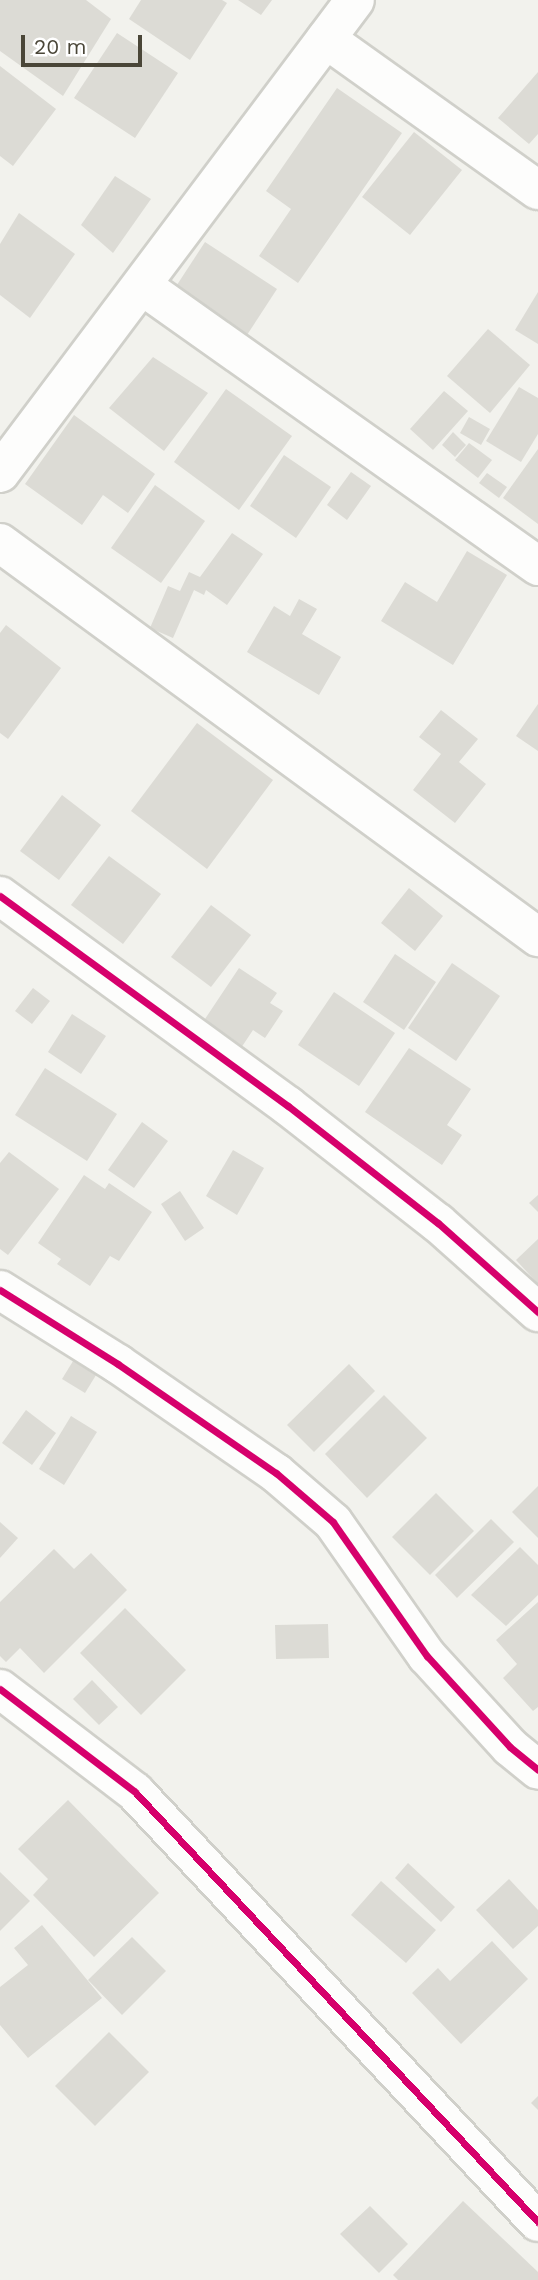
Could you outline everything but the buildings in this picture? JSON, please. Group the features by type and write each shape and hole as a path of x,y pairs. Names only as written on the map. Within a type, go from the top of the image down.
{"street":[{"path":"0,474 144,287 355,0"},
{"path":"326,39 538,190"},
{"path":"144,287 538,566"},
{"path":"0,543 538,937"},
{"path":"0,896 320,1131 438,1223 538,1312"},
{"path":"0,1290 118,1364 265,1465 332,1522 427,1656 510,1746 538,1770"},
{"path":"0,1689 135,1792 538,2222"}],"cycle path":[{"path":"0,896 288,1106 438,1223 538,1312"},
{"path":"0,1290 118,1364 276,1473 333,1522 427,1656 510,1747 538,1770"},
{"path":"0,1689 135,1792 538,2222"}]}
